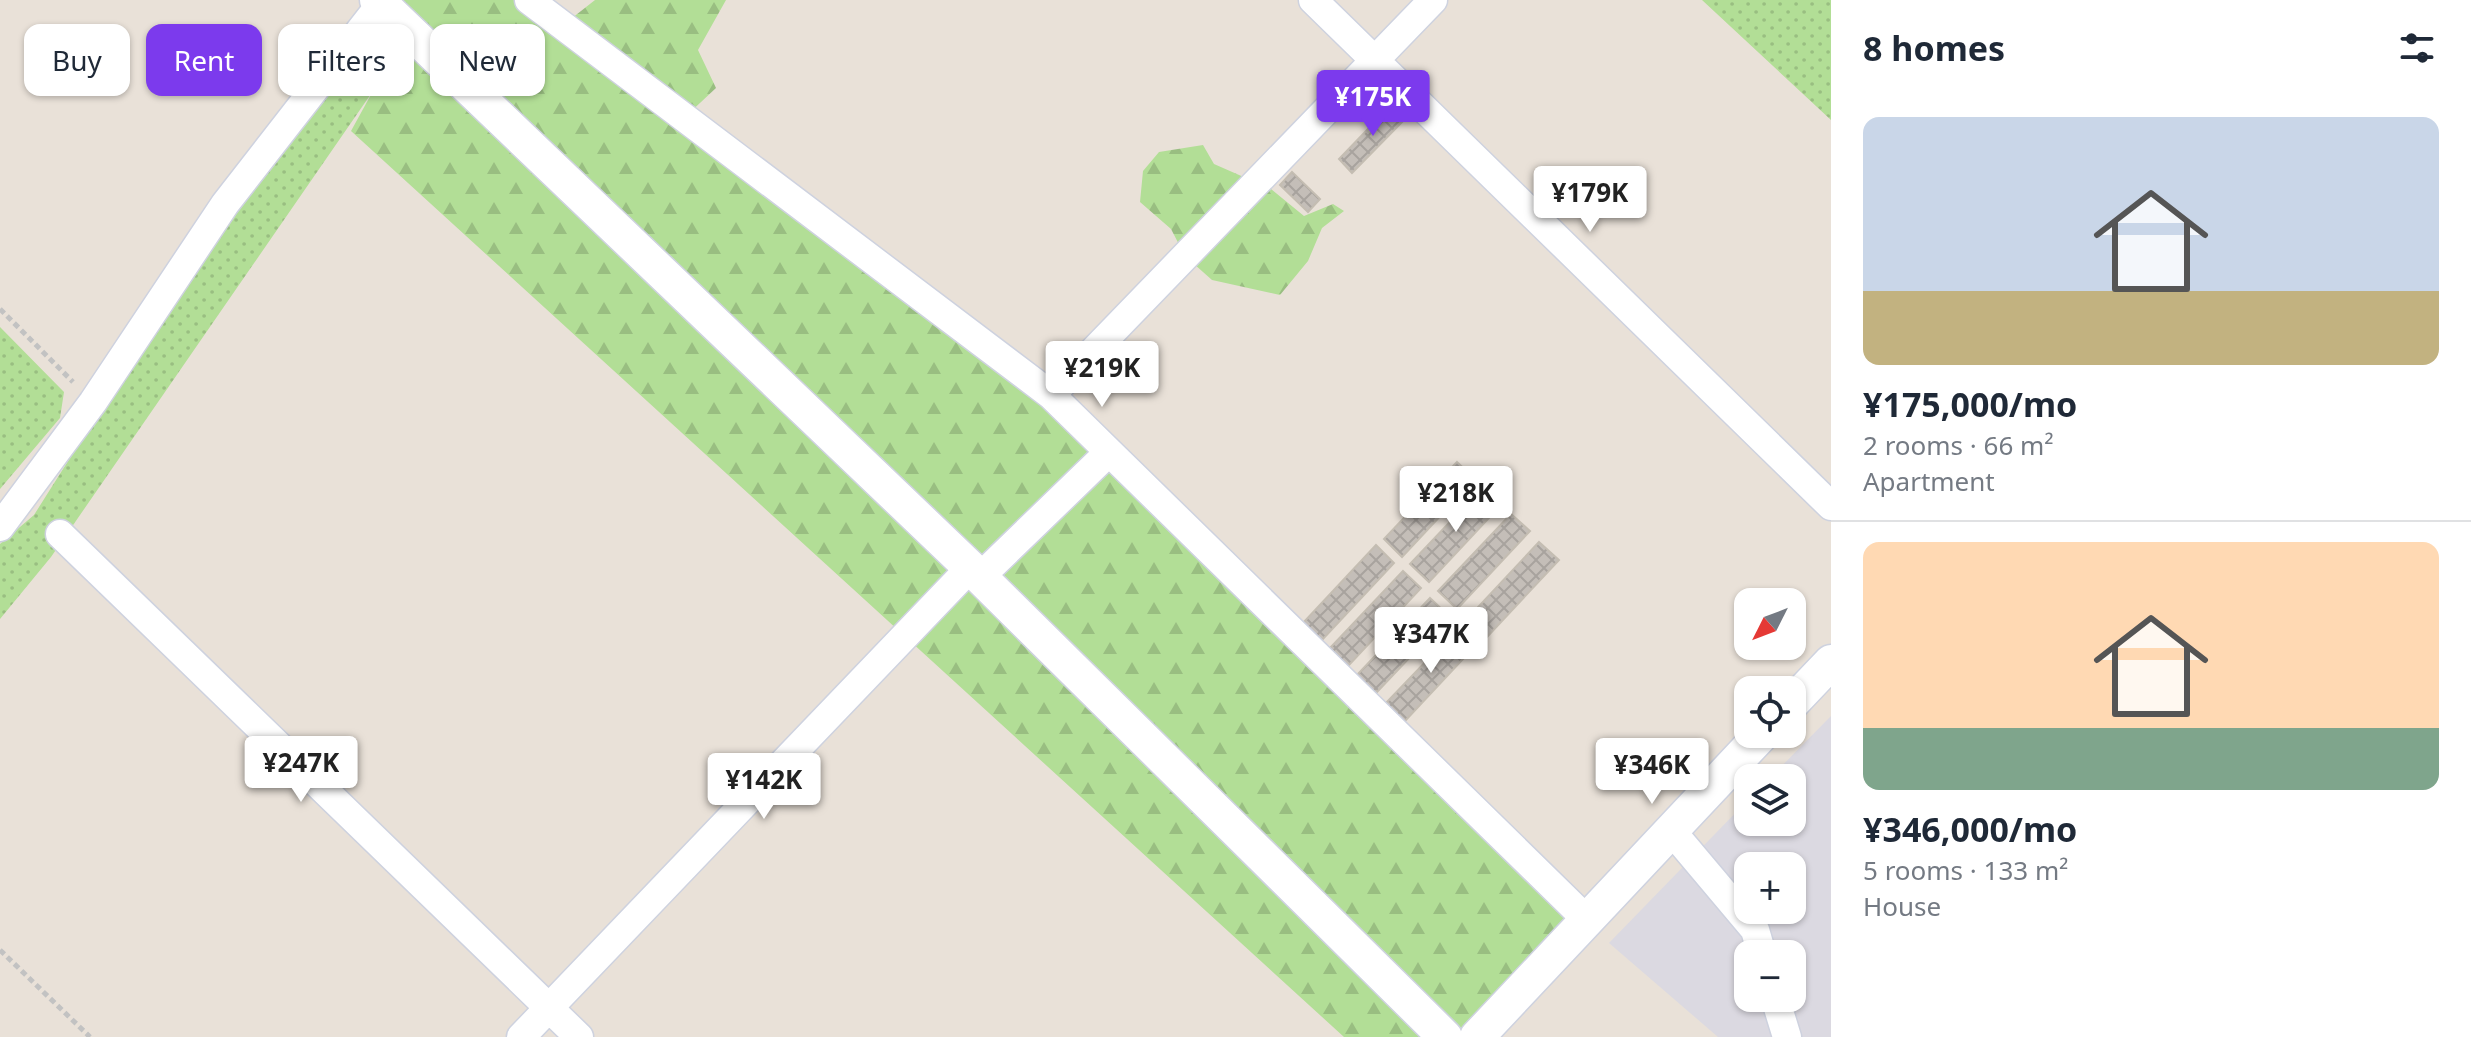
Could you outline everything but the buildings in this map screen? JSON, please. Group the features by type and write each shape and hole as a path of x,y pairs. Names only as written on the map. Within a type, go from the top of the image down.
{"street":[{"path":"529,0 1051,395 1585,918"},
{"path":"1313,0 1831,506"},
{"path":"1051,395 1433,0"},
{"path":"0,527 93,402 225,204 380,1 975,572 1445,1037"},
{"path":"521,1037 975,572 1109,452"},
{"path":"60,534 579,1037"},
{"path":"1806,688 1831,662"},
{"path":"1477,1037 1585,918 1748,748"},
{"path":"1670,829 1755,930 1758,940"},
{"path":"1779,1012 1787,1037"}],"path":[{"path":"0,309 93,402"},
{"path":"0,950 90,1037"}],"shaded area":[{"path":"1831,716 1831,1037 1718,1037 1609,943 1734,814 1734,836 1806,836 1806,764 1784,764 1800,748 1806,748 1806,741"}],"green space":[{"path":"377,0 540,0 567,22 595,0 726,0 698,50 716,88 685,117 1042,406 1585,918 1476,1037 1344,1037 351,131 370,96 414,96 414,24 402,24"},
{"path":"1702,0 1831,0 1831,120"},
{"path":"381,4 403,24 365,24"},
{"path":"309,96 370,96 51,557 0,619 0,544 34,515 253,168"},
{"path":"1203,145 1214,164 1271,189 1304,216 1333,204 1344,211 1322,228 1308,261 1280,295 1212,280 1185,256 1171,229 1140,202 1143,171 1159,152"},
{"path":"0,327 64,392 60,418 0,489"}]}
